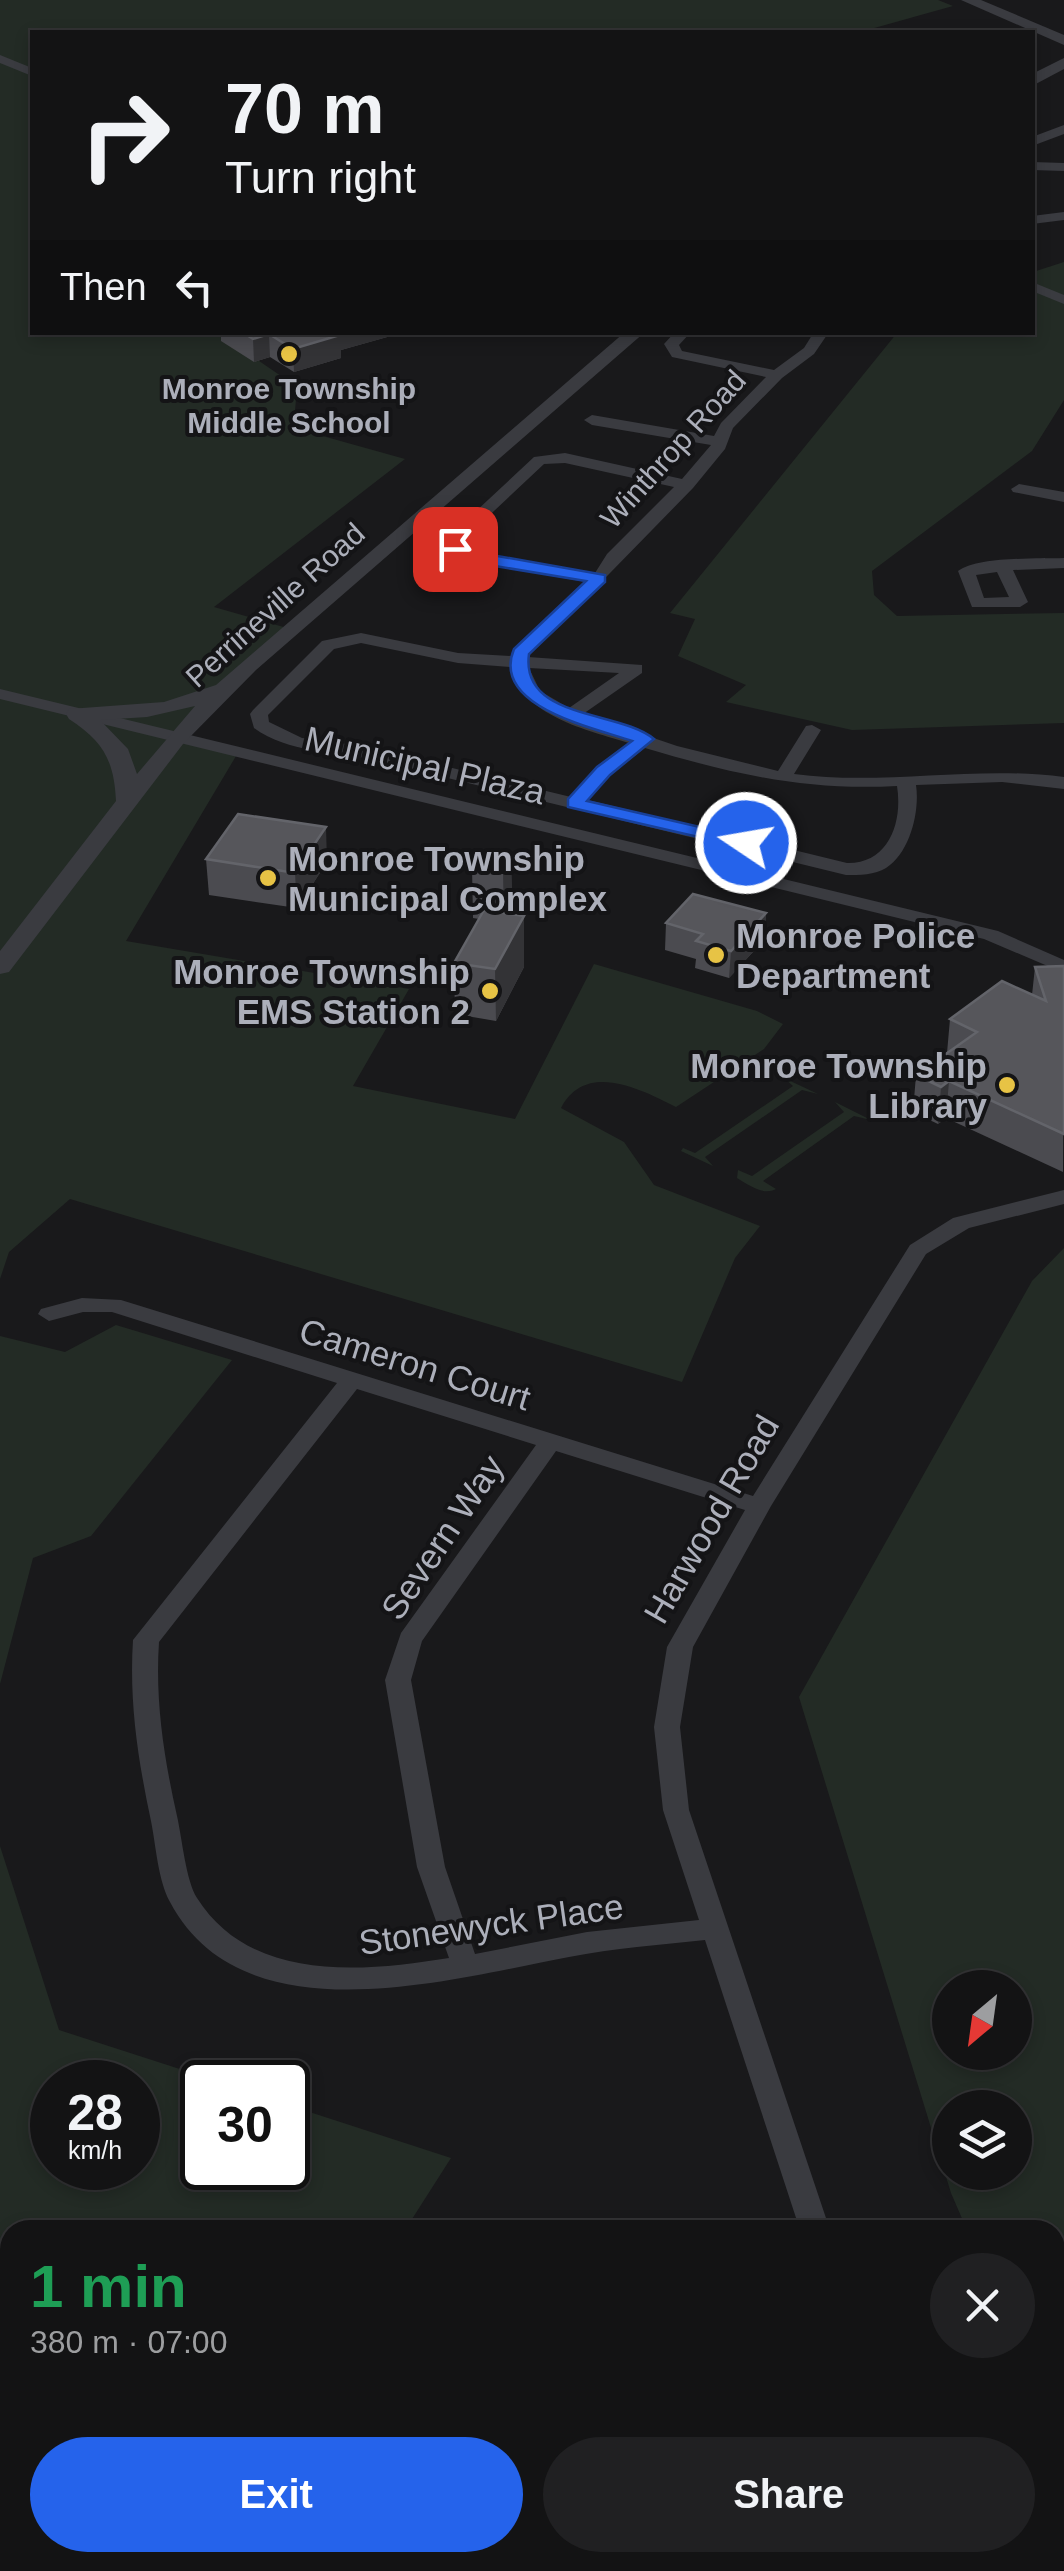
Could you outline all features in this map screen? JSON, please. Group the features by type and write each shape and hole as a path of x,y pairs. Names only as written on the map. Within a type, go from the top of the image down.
{"street":[{"path":"968,0 1064,40"},
{"path":"1034,28 1064,31"},
{"path":"0,59 30,71"},
{"path":"1035,79 1061,66"},
{"path":"1035,141 1064,129"},
{"path":"1035,166 1064,167"},
{"path":"1035,220 1064,216"},
{"path":"1035,287 1064,300"},
{"name":"Perrineville Road","path":"0,967 175,738 228,684 633,335"},
{"path":"681,335 671,344 677,354 777,376"},
{"name":"Winthrop Road","path":"519,664 520,652 599,578 613,558 686,484 720,442 726,426 809,351 820,335"},
{"path":"592,420 720,442"},
{"path":"599,578 471,556 455,549 452,540 540,460 565,458 686,484"},
{"path":"1018,489 1064,497"},
{"path":"1003,566 1064,562"},
{"path":"569,716 636,669 458,658 372,638 348,639 320,652 262,709 260,724 269,732 292,740 372,754 860,870 884,863 894,852 911,810 906,782"},
{"path":"519,664 521,675 536,697 569,716 782,777 811,782 995,777 1064,783"},
{"path":"77,714 139,714 168,709 228,684"},
{"name":"Municipal Plaza","path":"0,694 991,936 1064,966"},
{"path":"77,714 112,739 122,752 128,778 127,800"},
{"path":"782,777 812,730"},
{"path":"574,803 604,771 645,739"},
{"name":"Harwood Road","path":"812,2220 676,1810 667,1727 680,1647 760,1506 918,1250 962,1223 1064,1197"},
{"name":"Cameron Court","path":"49,1314 82,1305 112,1305 760,1506"},
{"name":"Stonewyck Place","path":"351,1381 146,1640 142,1670 160,1790 181,1898 194,1921 226,1948 269,1971 349,1981 574,1945 713,1929"},
{"name":"Severn Way","path":"465,1965 431,1867 398,1680 410,1639 549,1443"}],"shaded area":[{"path":"0,0 938,0 953,6 867,30 30,30 30,335 221,335 297,387 295,411 319,435 405,459 214,607 287,628 177,735 239,751 126,941 409,989 353,1086 515,1119 594,964 757,1011 783,1024 764,1049 676,1107 631,1087 599,1082 572,1093 561,1108 624,1142 654,1185 760,1226 735,1258 682,1382 70,1199 9,1252 0,1279"},
{"path":"1064,262 1064,400 1032,451 872,571 874,595 897,616 1064,613 1064,723 852,730 726,702 746,685 678,656 695,619 670,613 895,335 1035,335 1035,271"},
{"path":"784,1078 818,1094 802,1090 705,1157 713,1166 681,1151 683,1148 695,1153 793,1086"},
{"path":"835,1102 871,1120 854,1116 763,1181 776,1189 761,1190 737,1178 738,1170 752,1176 844,1112"},
{"path":"1064,1248 1064,2220 963,2220 950,2190 1032,2190 1032,2090 932,2090 932,2131 799,1697 1032,1281"},
{"path":"116,1325 232,1360 91,1536 33,1558 0,1684 0,1336 65,1352"},
{"path":"0,1846 59,2030 152,2060 30,2060 30,2190 160,2190 160,2063 180,2069 180,2190 310,2190 310,2112 451,2158 411,2220 0,2220"}],"building":[{"path":"271,335 340,335 293,349"},
{"path":"238,814 326,827 295,873 206,859"},
{"path":"481,853 511,858 503,872 472,867"},
{"path":"693,894 766,913 731,951 696,941 703,934 666,923"},
{"path":"484,910 524,916 495,969 454,963"},
{"name":"Monroe Township Library","path":"1064,966 1064,1134 949,1081 941,1087 916,1075 977,1032 950,1019 1002,981 1046,1001 1035,967"}],"place":[{"name":"Monroe Township Middle School","path":"289,354"},
{"name":"Monroe Township Municipal Complex","path":"268,878"},
{"name":"Monroe Police Department","path":"716,955"},
{"name":"Monroe Township EMS Station 2","path":"490,991"},
{"name":"Monroe Township Library","path":"1007,1085"}],"route":[{"path":"455,549 471,556 599,578 520,652 521,675 536,697 550,707 645,739 604,771 574,803 746,843"}]}
